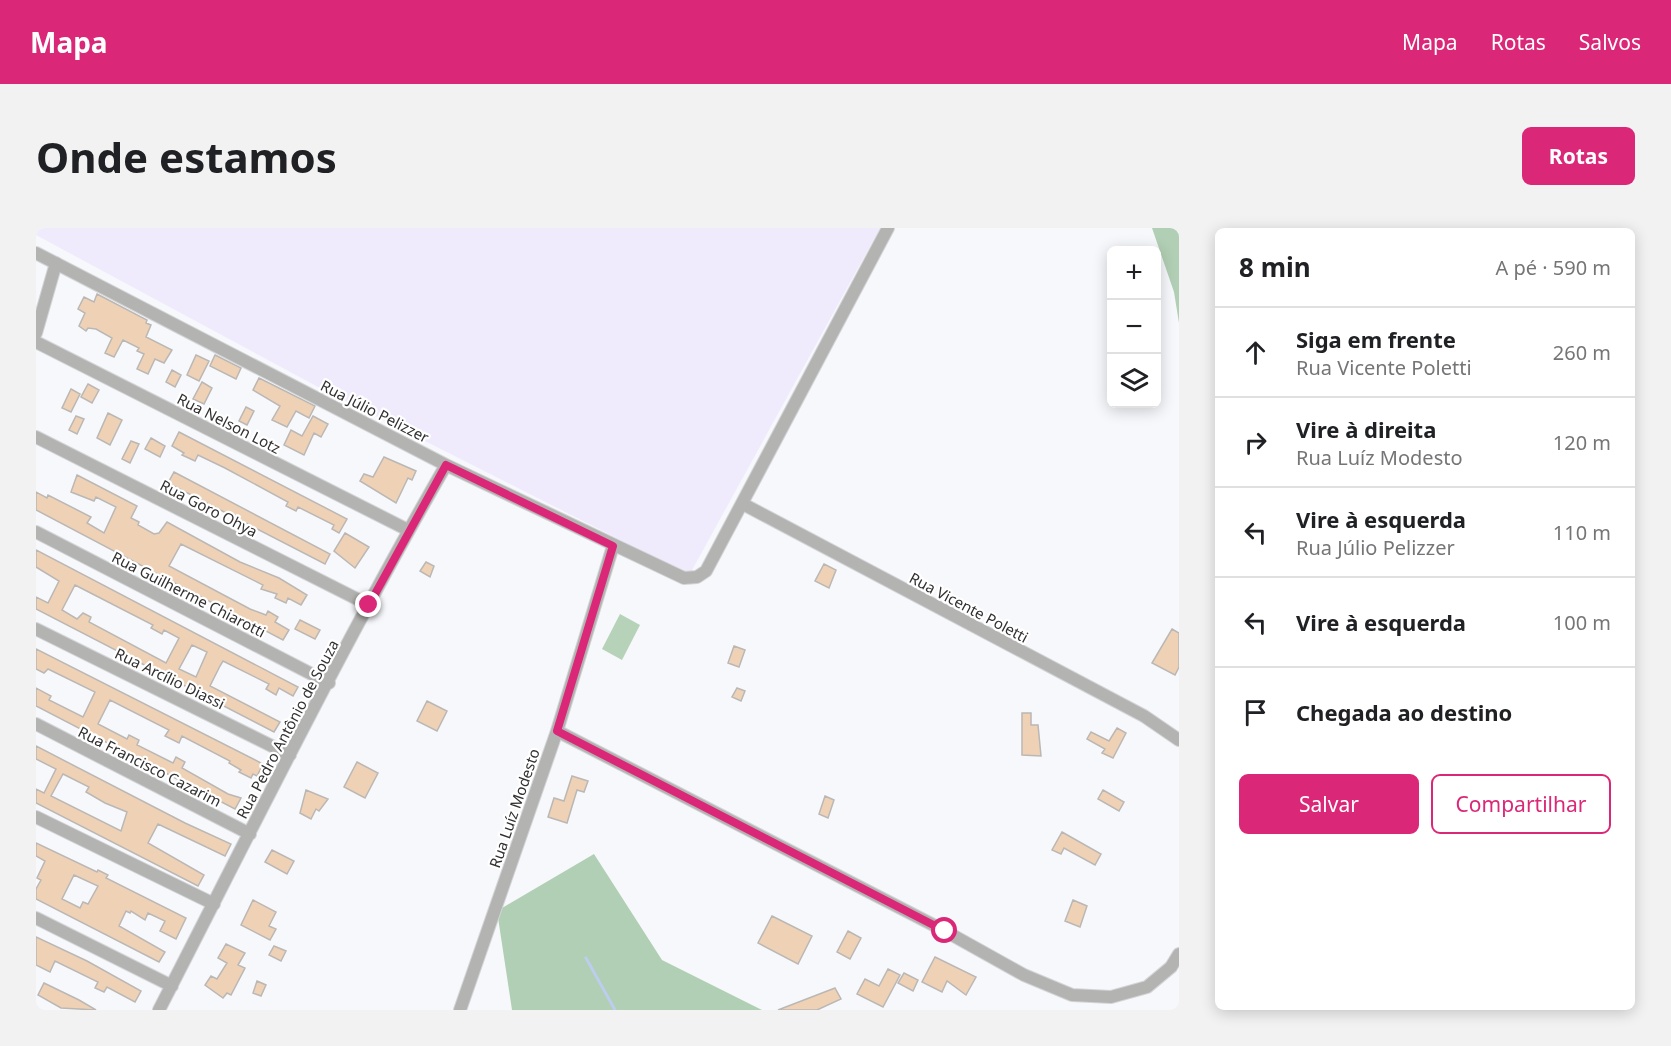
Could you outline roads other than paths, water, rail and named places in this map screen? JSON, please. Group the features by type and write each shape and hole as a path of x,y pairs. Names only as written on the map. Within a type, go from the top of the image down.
{"street":[{"path":"743,504 888,228"},
{"name":"Rua Júlio Pelizzer","path":"36,253 446,465 684,578 698,577 706,571 743,504"},
{"path":"36,333 56,263"},
{"name":"Rua Nelson Lotz","path":"36,342 408,530"},
{"name":"Rua Goro Ohya","path":"36,437 369,605"},
{"name":"Rua Pedro Antônio de Souza","path":"159,1010 408,530 446,465"},
{"name":"Rua Vicente Poletti","path":"743,504 1143,716 1179,740"},
{"name":"Rua Guilherme Chiarotti","path":"36,532 328,683"},
{"name":"Rua Luíz Modesto","path":"460,1010 557,731 613,546"},
{"name":"Rua Arcílio Diassi","path":"36,628 290,755"},
{"name":"Rua Francisco Cazarim","path":"36,724 250,834"},
{"path":"557,731 945,931 1024,975 1072,995 1112,997 1147,987 1171,967 1179,954"},
{"path":"36,817 214,904"},
{"path":"36,918 172,986"}],"waterway":[{"path":"586,958 615,1010"}]}
